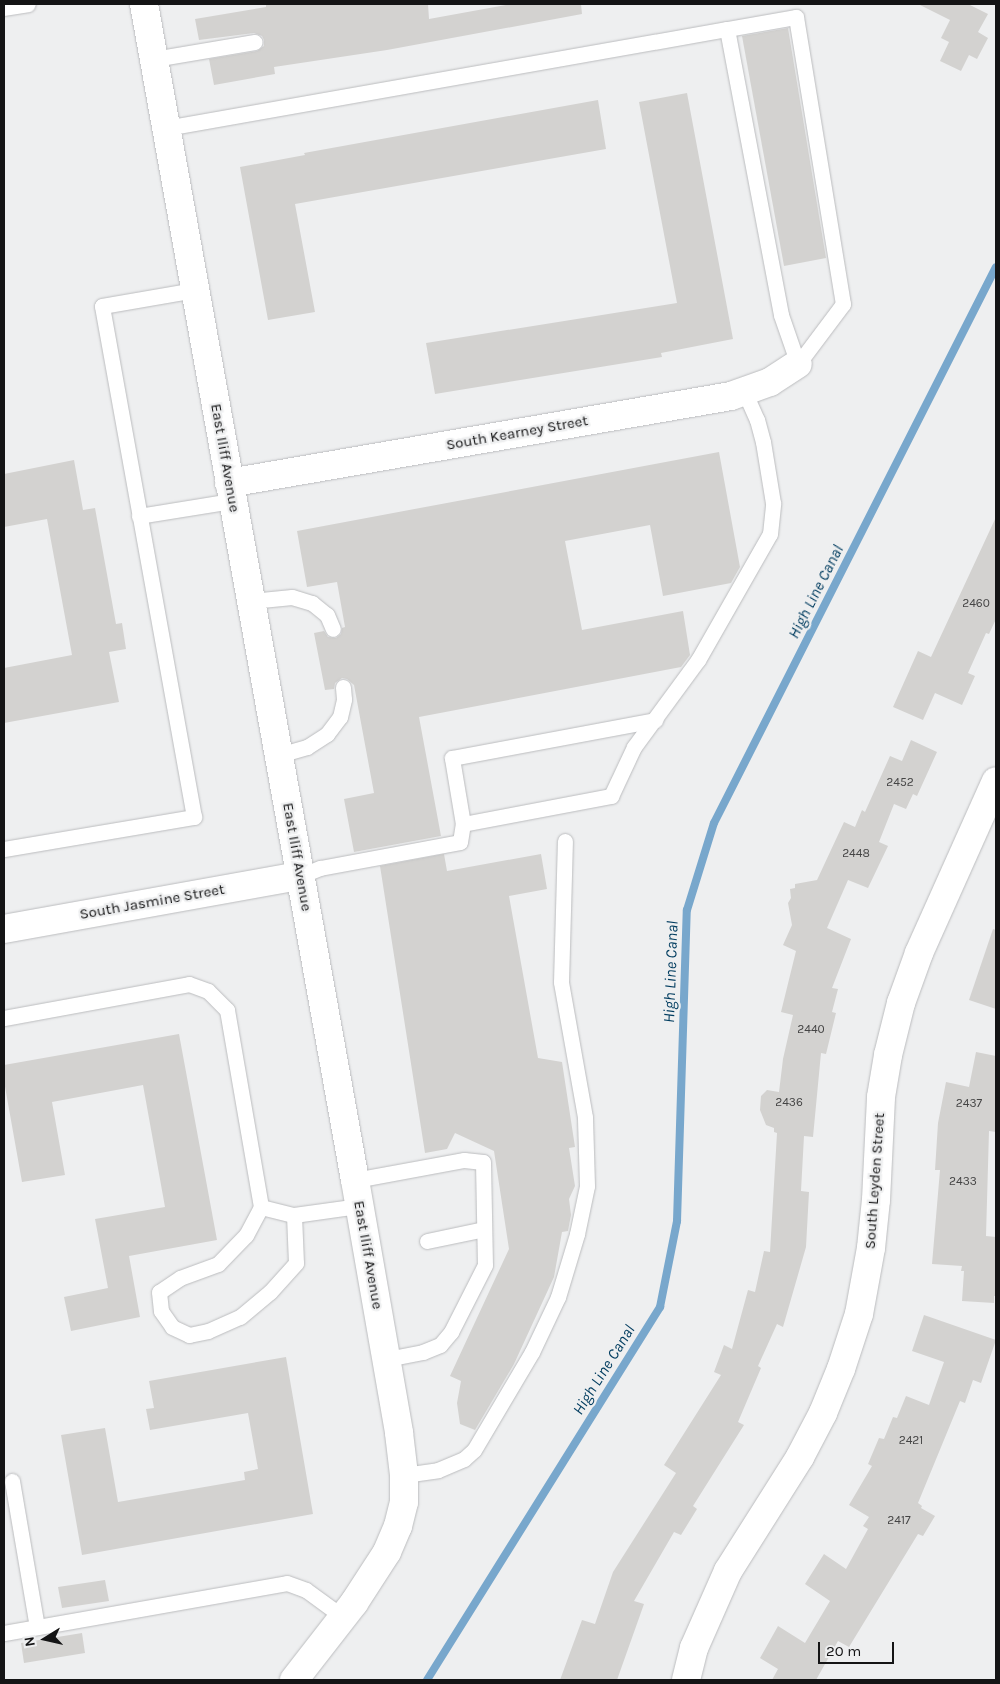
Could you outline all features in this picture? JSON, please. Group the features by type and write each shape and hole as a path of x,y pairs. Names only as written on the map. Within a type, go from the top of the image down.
{"street":[{"name":"East Iliff Avenue","path":"144,4 357,1193 404,1475 404,1502 398,1526 387,1552 343,1617 294,1680"},
{"name":"South Kearney Street","path":"231,492 731,396 770,382 798,364"},
{"name":"South Leyden Street","path":"686,1680 697,1641 728,1571 800,1457 823,1413 841,1369 859,1314 871,1248 876,1200 880,1106 888,1055 901,1003 919,953 996,781"},
{"name":"South Jasmine Street","path":"4,929 300,876"}],"lane":[{"path":"4,8 28,4"},
{"path":"166,128 796,17 843,304 798,364"},
{"path":"727,30 781,315 798,364"},
{"path":"154,59 255,42"},
{"path":"4,849 194,816 102,306 195,290"},
{"path":"463,824 611,796 634,747 698,660 770,534 773,503 763,442 757,420 744,392"},
{"path":"139,516 231,492"},
{"path":"251,600 292,597 312,603 327,615 333,629"},
{"path":"279,755 307,747 327,734 340,717 344,699 343,687"},
{"path":"300,876 320,868 460,842 463,824 452,758 655,720"},
{"path":"404,1475 438,1470 464,1459 474,1450 532,1352 558,1297 577,1234 587,1186 585,1117 561,982 565,841"},
{"path":"4,1018 189,984 208,990 227,1010 261,1207 246,1235 218,1264 180,1278 160,1292 161,1311 172,1327 189,1335 208,1332 240,1317 270,1292 296,1263 294,1215"},
{"path":"261,1207 294,1215 357,1193 464,1160 484,1162 485,1265 451,1332 440,1345 423,1352 386,1359"},
{"path":"427,1241 484,1229"},
{"path":"12,1481 37,1628"},
{"path":"4,1633 287,1583 306,1590 343,1617"}],"building":[{"path":"266,4 428,4 429,19 511,4 581,4 582,14 387,50 274,67 275,74 214,85 209,59 257,51 264,46 264,40 262,36 254,33 199,40 195,19 266,7"},
{"path":"918,4 968,4 988,14 978,32 988,38 977,59 969,55 961,71 940,61 949,42 941,38 950,20"},
{"path":"788,28 826,258 784,266 742,36"},
{"path":"687,93 733,339 661,353 662,357 435,394 426,343 677,303 639,102"},
{"path":"598,100 606,149 295,204 315,312 268,320 240,167 305,155 304,153"},
{"path":"719,452 740,567 731,583 663,596 650,525 565,541 582,630 683,611 690,655 681,667 419,717 441,836 354,852 344,799 374,793 354,685 347,679 342,678 335,683 334,689 325,690 314,633 324,631 328,637 336,638 341,634 342,628 345,627 337,582 307,587 297,531"},
{"path":"74,460 83,510 95,508 116,624 122,623 126,649 109,652 119,702 4,723 4,668 72,655 47,519 4,527 4,474"},
{"path":"996,517 996,619 989,634 986,633 968,673 975,676 962,705 935,693 923,720 893,707 918,651 931,657"},
{"path":"911,740 937,752 917,796 913,794 906,809 894,804 879,842 888,846 868,888 848,880 827,928 851,939 832,988 838,989 832,1012 836,1013 826,1054 821,1053 813,1137 804,1136 801,1191 809,1192 806,1247 783,1327 777,1324 758,1366 761,1368 738,1422 744,1425 693,1506 697,1509 681,1535 674,1532 634,1601 644,1604 617,1680 560,1680 582,1620 595,1624 613,1572 676,1473 664,1465 721,1375 714,1372 724,1345 732,1349 748,1290 755,1292 764,1251 770,1252 777,1133 774,1132 774,1128 766,1125 760,1110 761,1096 767,1090 779,1092 783,1059 793,1015 781,1012 796,951 783,945 792,925 788,903 791,898 790,889 795,888 795,884 817,880 844,822 855,827 862,810 865,812 890,756 902,761"},
{"path":"444,854 447,871 541,854 547,889 509,896 538,1058 562,1062 575,1147 569,1148 575,1186 569,1199 571,1215 568,1231 562,1232 554,1277 514,1364 475,1430 460,1424 457,1403 461,1381 450,1376 509,1249 494,1151 455,1133 447,1149 425,1153 380,866"},
{"path":"993,929 996,930 996,1009 969,1000"},
{"path":"179,1034 217,1240 129,1256 140,1317 71,1331 64,1297 108,1288 95,1219 165,1207 143,1085 52,1102 65,1175 22,1182 4,1081 4,1065"},
{"path":"976,1052 996,1056 996,1132 989,1131 986,1236 996,1237 996,1296 994,1296 994,1303 962,1301 964,1271 961,1271 962,1266 932,1264 940,1170 935,1170 938,1123 946,1082 969,1087"},
{"path":"924,1315 996,1340 981,1383 973,1380 965,1403 960,1401 918,1503 922,1506 921,1508 935,1516 923,1536 918,1534 849,1647 838,1641 816,1680 772,1680 778,1669 760,1658 778,1626 805,1643 830,1601 805,1584 824,1554 846,1569 868,1529 863,1526 869,1517 849,1505 872,1466 868,1464 879,1438 884,1439 893,1417 897,1418 906,1396 929,1405 944,1362 912,1351"},
{"path":"286,1357 313,1514 82,1555 61,1435 105,1428 118,1502 245,1480 244,1472 258,1469 248,1413 150,1430 146,1409 154,1408 149,1381"},
{"path":"105,1580 109,1601 62,1608 58,1587"},
{"path":"82,1633 85,1653 24,1663 21,1643"}],"waterway":[{"name":"High Line Canal","path":"427,1680 660,1307 677,1221 687,910 714,823 996,267"}]}
